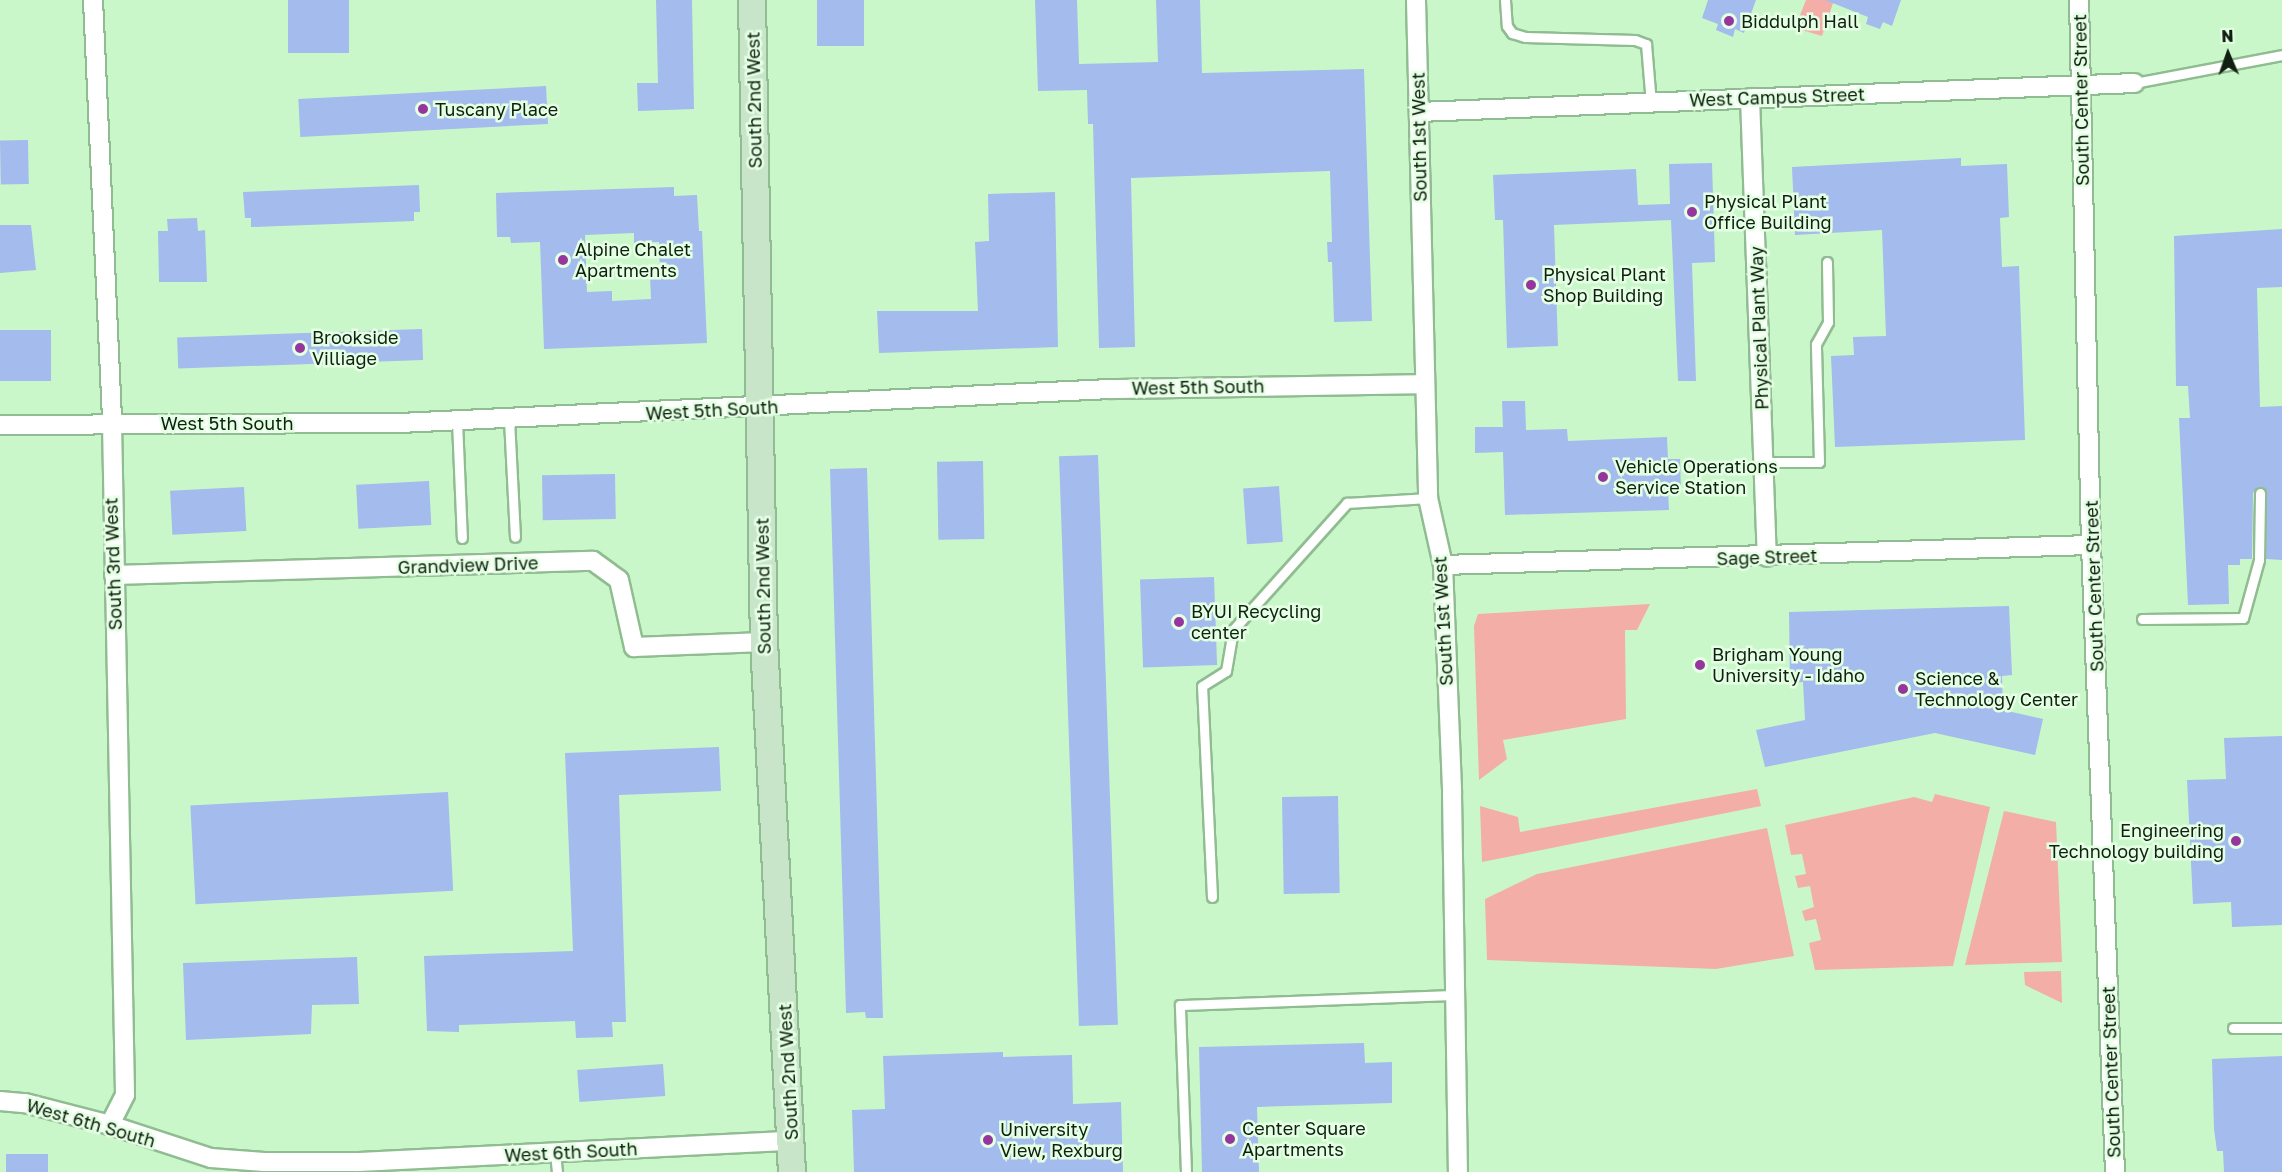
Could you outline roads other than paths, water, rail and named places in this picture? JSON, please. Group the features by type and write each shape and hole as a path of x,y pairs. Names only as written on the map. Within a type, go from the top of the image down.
{"main road":[{"name":"South 2nd West","path":"752,0 764,642 792,1172"}],"street":[{"name":"South 3rd West","path":"93,0 112,423 125,1095 110,1125"},
{"name":"South 1st West","path":"1416,0 1428,498 1443,565 1458,1172"},
{"name":"South Center Street","path":"2079,0 2091,545 2115,1172"},
{"name":"West Campus Street","path":"1419,112 2134,83"},
{"name":"Physical Plant Way","path":"1750,98 1767,557"},
{"name":"West 5th South","path":"0,425 457,421 759,409 1111,389 1424,384"},
{"name":"Sage Street","path":"1443,565 1767,557 2091,545"},
{"name":"Grandview Drive","path":"114,575 593,561 619,580 634,647 764,642"},
{"name":"West 6th South","path":"0,1101 25,1103 110,1125 211,1158 264,1162 555,1153 791,1141"}],"lane":[{"path":"1505,0 1507,26 1519,35 1635,40 1646,44 1651,103"},
{"path":"2134,83 2282,55"},
{"path":"1764,462 1819,462 1816,344 1828,322 1827,262"},
{"path":"509,419 515,537"},
{"path":"457,421 462,538"},
{"path":"2142,620 2243,618 2259,560 2260,493"},
{"path":"1212,897 1202,686 1226,671 1233,630 1347,503 1428,498"},
{"path":"1186,1172 1180,1005 1455,995"},
{"path":"2233,1028 2282,1028"},
{"path":"555,1153 556,1172"}],"place":[{"name":"Biddulph Hall","path":"1729,21"},
{"name":"Tuscany Place","path":"423,109"},
{"name":"Physical Plant Office Building","path":"1692,212"},
{"name":"Alpine Chalet Apartments","path":"563,260"},
{"name":"Physical Plant Shop Building","path":"1531,285"},
{"name":"Brookside Villiage","path":"300,348"},
{"name":"Vehicle Operations Service Station","path":"1603,477"},
{"name":"BYUI Recycling center","path":"1179,622"},
{"name":"Brigham Young University - Idaho","path":"1700,665"},
{"name":"Science & Technology Center","path":"1903,689"},
{"name":"Engineering Technology building","path":"2236,841"},
{"name":"Center Square Apartments","path":"1230,1139"},
{"name":"University View, Rexburg","path":"988,1140"}]}
